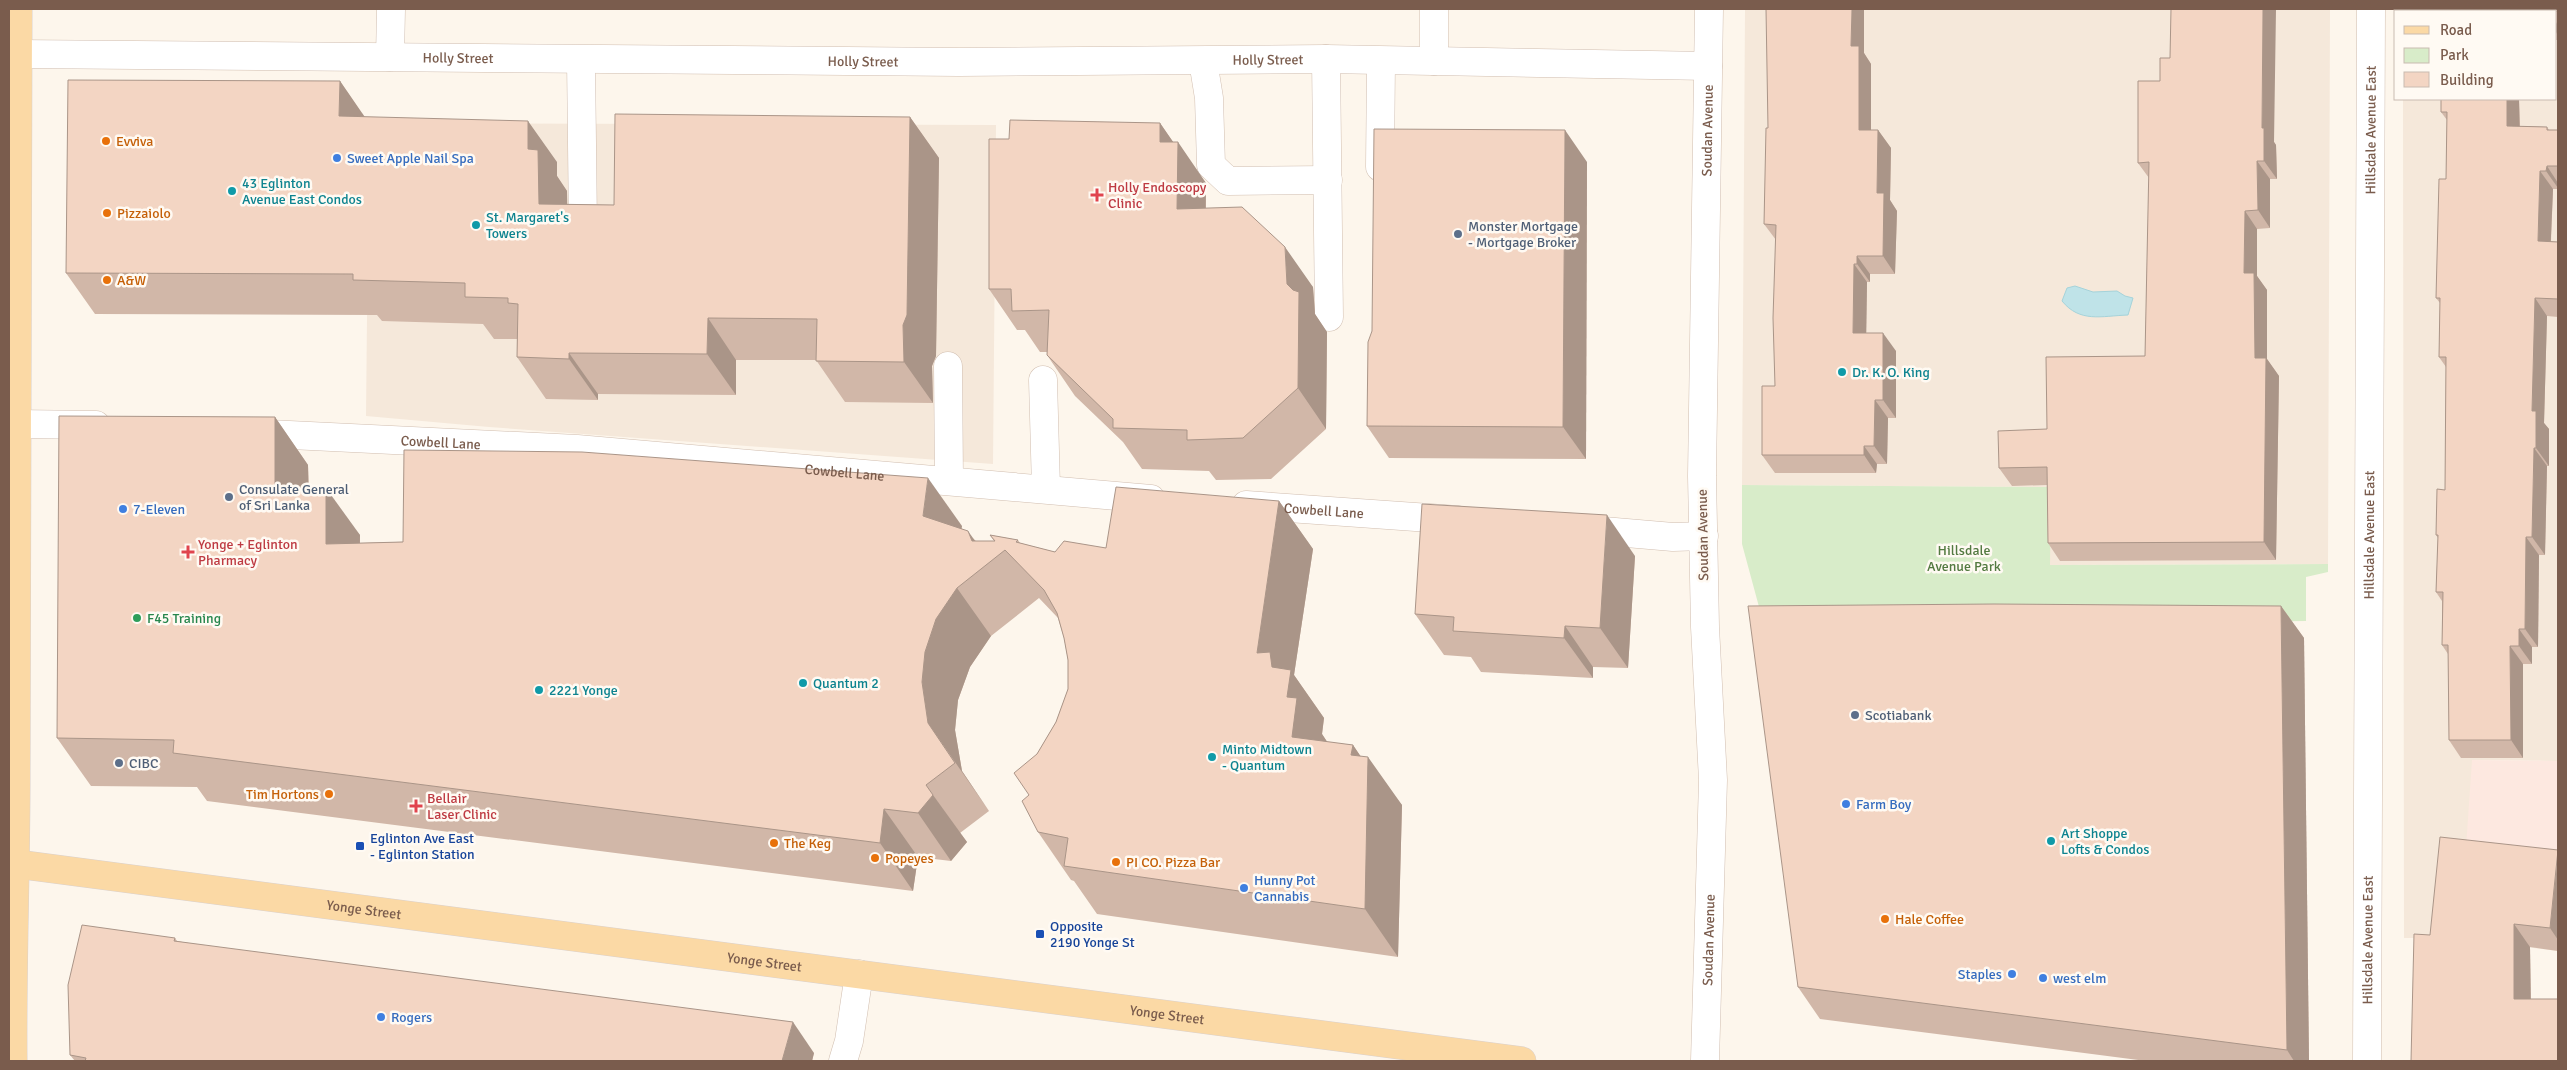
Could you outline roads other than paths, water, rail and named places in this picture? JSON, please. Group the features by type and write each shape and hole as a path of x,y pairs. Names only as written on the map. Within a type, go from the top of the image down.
{"main road":[{"path":"13,1061 12,864 18,9"},
{"name":"Yonge Street","path":"12,864 1522,1061"}],"street":[{"path":"390,9 390,57"},
{"path":"1434,9 1434,61"},
{"name":"Soudan Avenue","path":"1705,1061 1713,780 1704,627 1702,476 1709,9"},
{"name":"Hillsdale Avenue East","path":"2367,1061 2371,9"},
{"name":"Holly Street","path":"17,54 581,60 1203,61 1326,59 1708,66"},
{"path":"1326,59 1329,317"},
{"path":"581,60 583,228"},
{"path":"1203,61 1209,98 1211,165 1228,181 1328,180"},
{"path":"1380,193 1381,61"},
{"path":"948,366 949,480"},
{"path":"1043,380 1046,488"},
{"path":"15,424 120,427"},
{"name":"Cowbell Lane","path":"229,432 577,449 1173,500"},
{"name":"Cowbell Lane","path":"1221,503 1485,522"},
{"path":"1555,527 1674,537 1704,536"},
{"path":"843,1061 849,1041 859,974"}],"water":[{"path":"2075,286 2093,292 2117,291 2133,298 2128,315 2092,317 2076,313 2062,301 2067,288"}],"place":[{"name":"Evviva","path":"106,141"},
{"name":"Sweet Apple Nail Spa","path":"337,158"},
{"name":"43 Eglinton Avenue East Condos","path":"232,191"},
{"name":"Holly Endoscopy Clinic","path":"1097,195"},
{"name":"Pizzaiolo","path":"107,213"},
{"name":"St. Margaret's Towers","path":"476,225"},
{"name":"Monster Mortgage - Mortgage Broker","path":"1458,234"},
{"name":"A&W","path":"107,280"},
{"name":"Dr. K. O. King","path":"1842,372"},
{"name":"Consulate General of Sri Lanka","path":"229,497"},
{"name":"7-Eleven","path":"123,509"},
{"name":"Yonge + Eglinton Pharmacy","path":"188,552"},
{"name":"F45 Training","path":"137,618"},
{"name":"Quantum 2","path":"803,683"},
{"name":"2221 Yonge","path":"539,690"},
{"name":"Scotiabank","path":"1855,715"},
{"name":"Minto Midtown - Quantum","path":"1212,757"},
{"name":"CIBC","path":"119,763"},
{"name":"Tim Hortons","path":"329,794"},
{"name":"Farm Boy","path":"1846,804"},
{"name":"Bellair Laser Clinic","path":"416,806"},
{"name":"Art Shoppe Lofts & Condos","path":"2051,841"},
{"name":"The Keg","path":"774,843"},
{"name":"Eglinton Ave East - Eglinton Station","path":"360,846"},
{"name":"Popeyes","path":"875,858"},
{"name":"PI CO. Pizza Bar","path":"1116,862"},
{"name":"Hunny Pot Cannabis","path":"1244,888"},
{"name":"Hale Coffee","path":"1885,919"},
{"name":"Opposite 2190 Yonge St","path":"1040,934"},
{"name":"Staples","path":"2012,974"},
{"name":"west elm","path":"2043,978"},
{"name":"Rogers","path":"381,1017"}],"park label":[{"name":"Hillsdale Avenue Park","path":"1964,558"}]}
